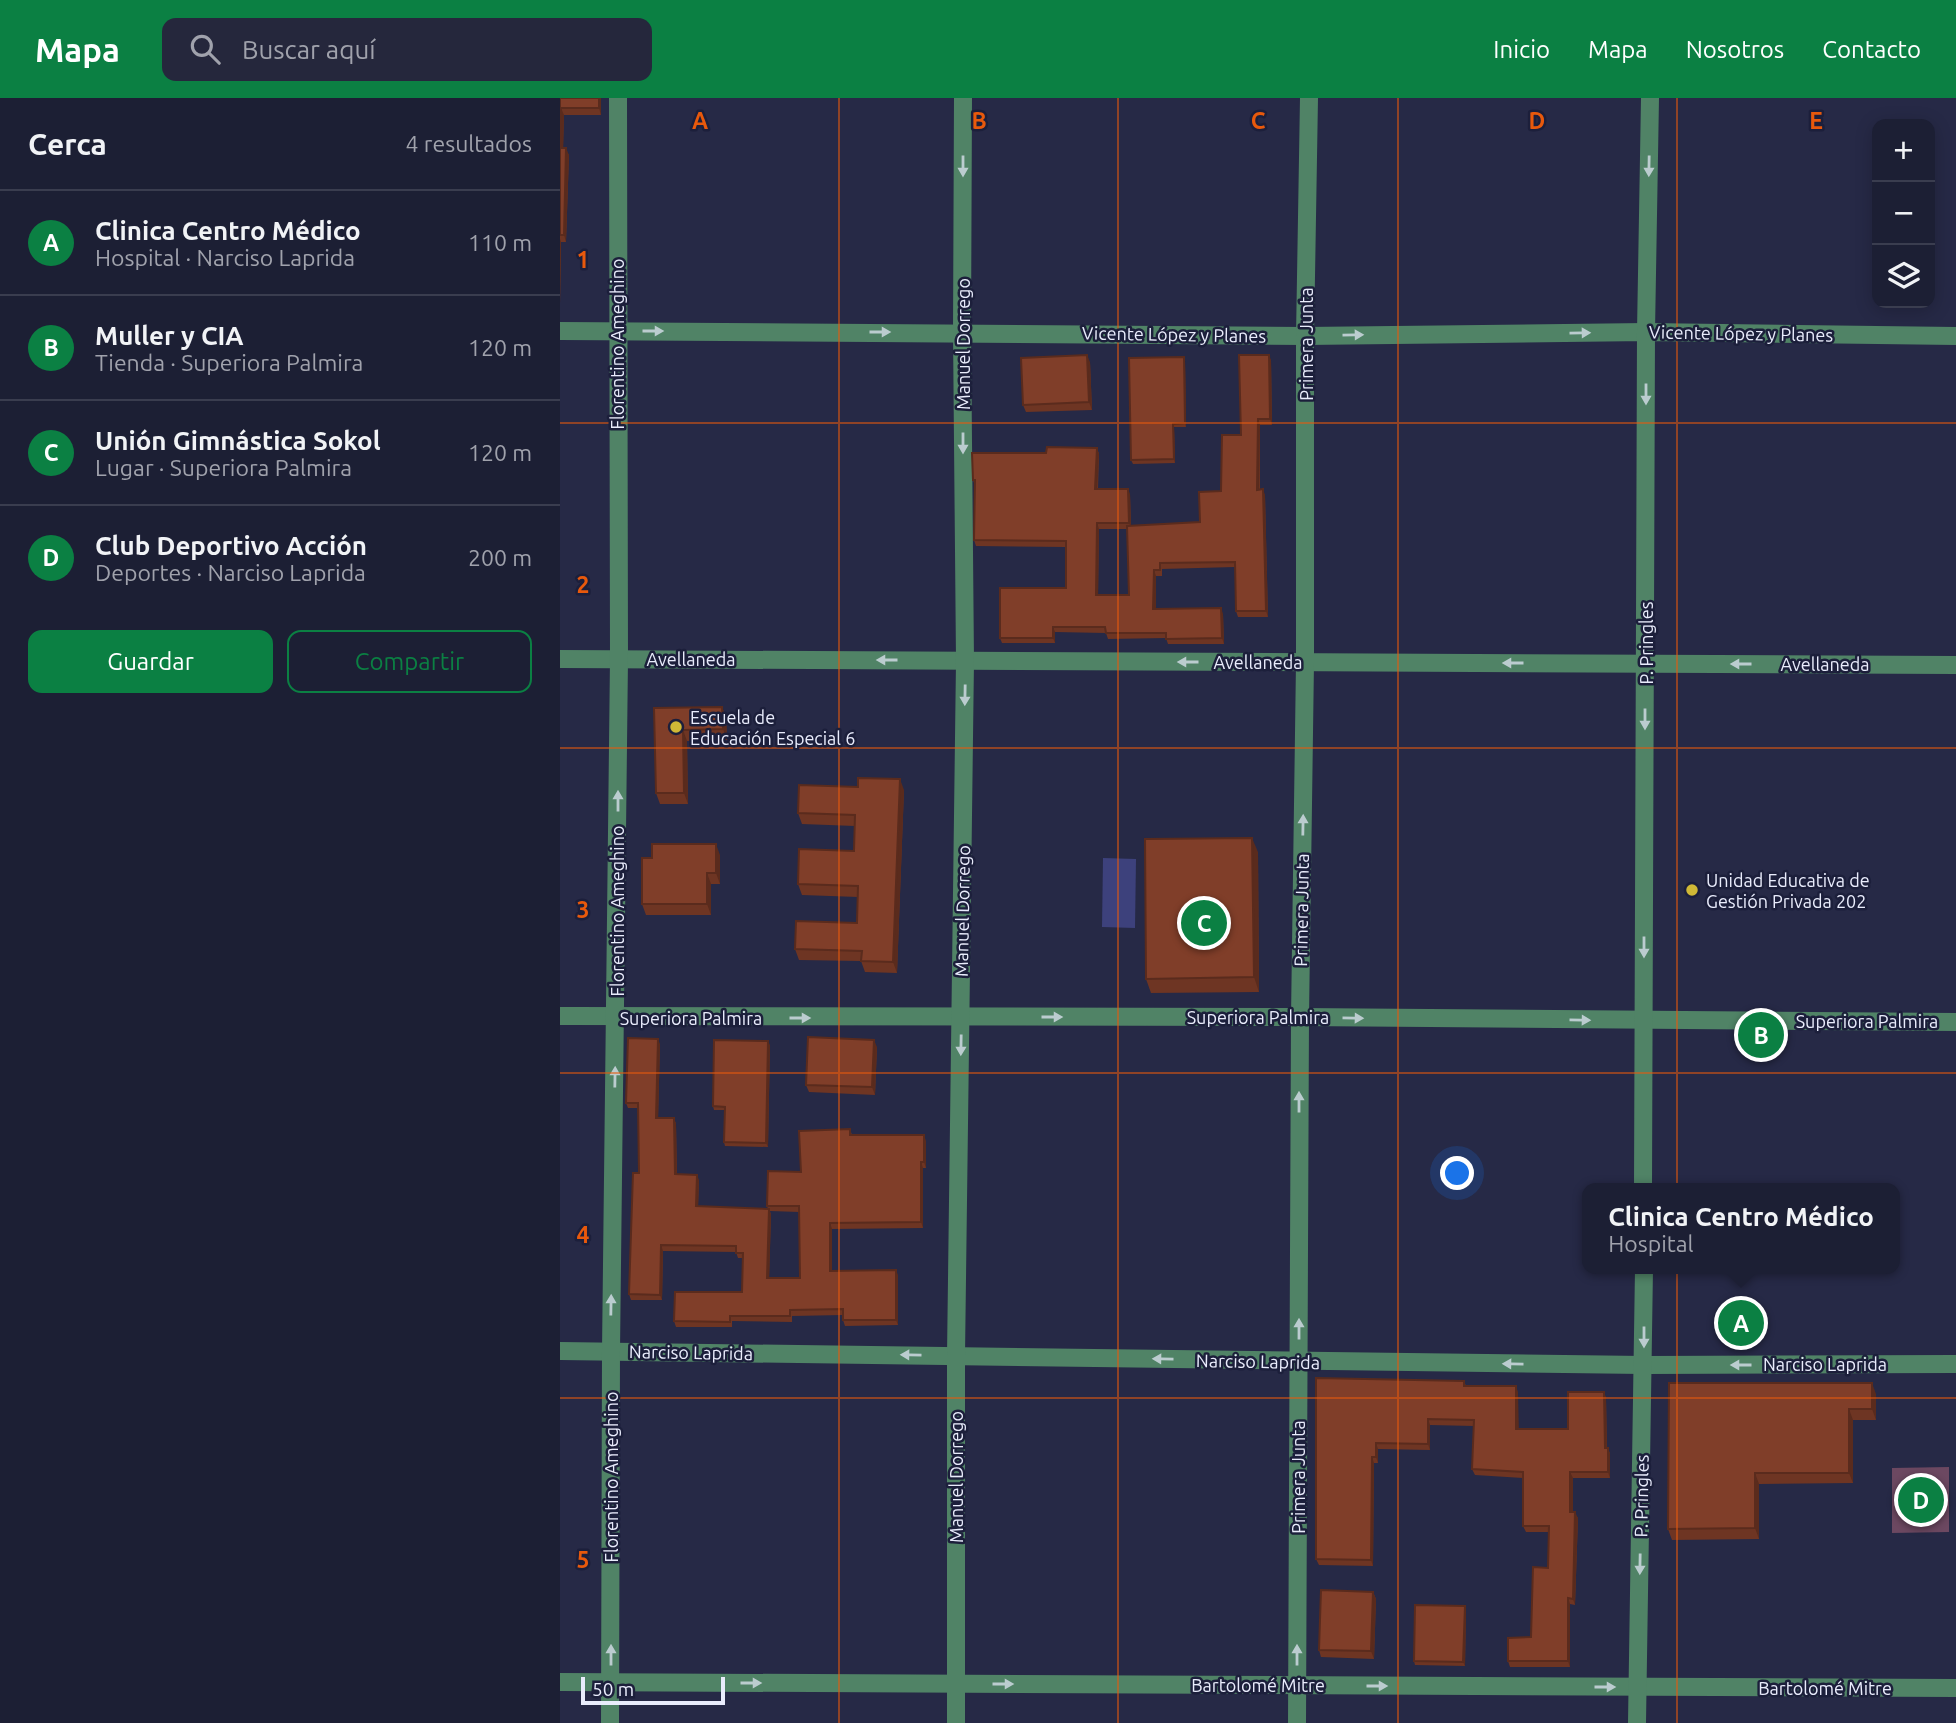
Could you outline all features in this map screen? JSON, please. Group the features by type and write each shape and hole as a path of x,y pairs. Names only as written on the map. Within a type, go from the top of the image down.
{"street":[{"name":"Florentino Ameghino","path":"610,1723 611,1351 619,659 618,98"},
{"name":"Manuel Dorrego","path":"956,1723 956,1356 965,661 963,98"},
{"name":"Primera Junta","path":"1297,1723 1305,336 1309,98"},
{"name":"P. Pringles","path":"1643,1183 1646,332 1650,98"},
{"name":"Vicente López y Planes","path":"560,331 1305,336 1646,332 1956,336"},
{"name":"Avellaneda","path":"560,659 1956,665"},
{"name":"Superiora Palmira","path":"560,1016 1300,1017 1956,1022"},
{"name":"P. Pringles","path":"1637,1723 1644,1274"},
{"name":"Narciso Laprida","path":"560,1351 1299,1362 1956,1364"},
{"name":"Bartolomé Mitre","path":"560,1682 1956,1688"}],"shaded area":[{"path":"1949,1467 1949,1532 1892,1533 1892,1468"}],"water":[{"path":"1103,858 1136,859 1135,928 1102,927"}],"building":[{"path":"560,98 599,98 599,108 561,108 561,148 566,148 564,235 560,235"},
{"path":"1087,355 1089,402 1023,405 1021,358"},
{"path":"1239,355 1269,355 1270,419 1258,419 1257,490 1263,489 1266,611 1236,611 1235,562 1160,563 1160,570 1154,570 1153,609 1221,608 1222,638 1166,639 1166,633 1106,633 1105,627 1053,627 1053,638 1000,638 1000,588 1066,588 1066,541 974,540 975,480 972,453 1046,453 1047,447 1097,448 1095,489 1128,489 1129,523 1097,523 1096,595 1129,595 1127,526 1200,522 1199,492 1221,491 1222,435 1241,435"},
{"path":"1184,357 1185,423 1173,424 1174,459 1131,460 1129,358"},
{"path":"722,707 723,729 683,730 684,793 656,793 654,708"},
{"path":"858,778 900,779 893,962 861,961 862,951 795,949 796,921 857,923 858,886 798,884 799,849 854,851 855,815 798,813 799,785 858,787"},
{"path":"1252,838 1254,977 1146,979 1145,839"},
{"path":"652,844 716,844 716,873 707,873 707,904 642,904 642,858 652,858"},
{"path":"808,1037 874,1040 872,1087 806,1085"},
{"path":"628,1038 658,1039 656,1118 674,1118 675,1174 697,1175 696,1206 769,1209 767,1278 800,1278 799,1206 767,1206 768,1171 801,1172 799,1131 850,1129 850,1135 924,1135 921,1222 830,1223 830,1271 896,1270 896,1320 843,1320 843,1309 790,1310 790,1316 730,1316 730,1322 674,1321 675,1292 742,1292 743,1253 736,1253 736,1246 661,1245 660,1295 629,1294 633,1173 639,1173 638,1103 626,1103"},
{"path":"714,1040 768,1041 766,1143 724,1142 725,1107 713,1106"},
{"path":"1316,1378 1464,1381 1464,1386 1516,1386 1516,1429 1568,1429 1568,1392 1604,1392 1608,1472 1570,1472 1570,1512 1575,1512 1573,1599 1568,1598 1568,1661 1508,1661 1508,1638 1531,1637 1533,1567 1548,1568 1549,1526 1523,1526 1523,1472 1472,1469 1474,1420 1428,1419 1428,1444 1376,1443 1376,1457 1372,1457 1371,1560 1316,1559"},
{"path":"1669,1383 1872,1383 1872,1409 1849,1409 1849,1473 1755,1473 1755,1528 1668,1529"},
{"path":"1321,1590 1373,1592 1371,1651 1319,1650"},
{"path":"1415,1605 1465,1606 1463,1662 1414,1661"}],"place":[{"name":"Escuela de Educación Especial 6","path":"676,727"},
{"name":"Unidad Educativa de Gestión Privada 202","path":"1692,890"},
{"name":"Unión Gimnástica Sokol","path":"1204,923"},
{"name":"Muller y CIA","path":"1761,1035"},
{"name":"Clinica Centro Médico","path":"1741,1323"},
{"name":"Club Deportivo Acción","path":"1921,1500"}]}
